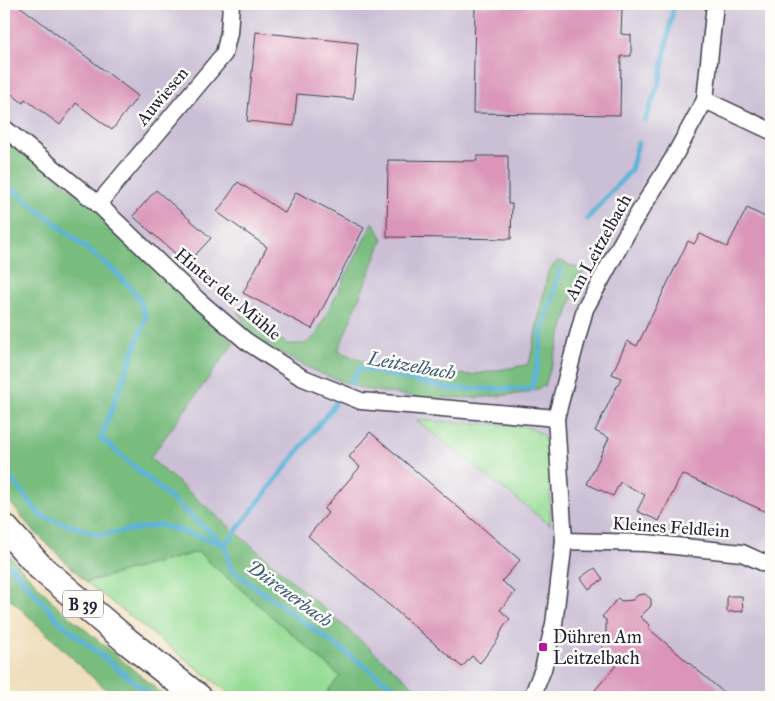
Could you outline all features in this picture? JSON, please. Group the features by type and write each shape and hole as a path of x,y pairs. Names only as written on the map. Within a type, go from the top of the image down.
{"main road":[{"name":"B 39","path":"4,527 40,566 127,641 198,697"}],"street":[{"name":"Auwiesen","path":"98,204 224,54 229,33 231,4"},
{"name":"Am Leitzelbach","path":"532,697 543,669 554,624 564,541 556,418 585,309 633,222 672,160 705,100 716,4"},
{"path":"705,100 771,132"},
{"name":"Hinter der Mühle","path":"4,128 98,204 198,300 239,335 301,377 361,401 556,418"},
{"name":"Kleines Feldlein","path":"564,541 646,543 742,553 771,566"}],"shaded area":[{"path":"4,4 771,4 771,697 466,697 463,695 459,697 426,697 150,457 234,343 208,321 95,208 4,134"}],"green space":[{"path":"4,134 95,208 208,321 234,343 150,458 426,697 323,697 340,676 198,552 86,582 30,527 4,495"},
{"path":"373,222 383,239 338,351 384,370 471,375 526,365 530,360 548,272 558,260 584,271 575,289 545,386 526,393 476,398 422,398 364,389 319,373 278,352 249,332 237,311 287,344 305,344 316,335"},
{"path":"416,420 525,426 542,434 550,447 550,525"},
{"path":"4,550 57,606 166,697 116,697 94,679 4,593"},
{"path":"198,552 340,676 323,697 234,697 86,582"}],"building":[{"path":"8,4 17,4 138,96 112,130 76,103 60,125 25,99 23,103 4,88 4,9"},
{"path":"475,6 622,9 621,34 631,35 631,56 621,56 620,115 473,113"},
{"path":"256,32 358,43 353,99 297,94 294,126 247,121"},
{"path":"477,156 508,156 508,204 512,204 511,239 387,237 388,160 477,161"},
{"path":"238,182 285,213 296,192 364,228 312,329 243,293 267,247 217,212"},
{"path":"156,190 211,238 187,264 133,216"},
{"path":"747,208 771,220 771,514 682,474 659,521 637,511 645,495 620,482 613,496 587,484 609,438 595,431 621,378 612,374 627,341 637,346 688,241 694,244 700,234 727,247"},
{"path":"370,432 520,560 502,581 515,592 500,610 510,619 497,641 480,663 472,656 462,667 308,536 328,513 324,509 360,467 349,457"},
{"path":"595,568 603,579 589,589 581,578"},
{"path":"645,594 651,599 651,606 640,617 650,625 648,628 729,697 589,697 619,662 601,645 601,638 606,632 606,620 602,617 618,598 621,601 633,600 638,595"},
{"path":"727,596 742,596 743,611 727,612"}],"waterway":[{"name":"Leitzelbach","path":"645,120 660,80 674,4"},
{"name":"Leitzelbach","path":"587,219 631,170 638,143"},
{"path":"4,182 117,273 139,298 146,318 101,438 225,545 335,404"},
{"name":"Leitzelbach","path":"350,383 360,368 450,389 531,389 538,363 543,329 561,268"},
{"name":"Dürenerbach","path":"4,470 41,516 99,535 161,525 225,545 231,569 407,697"},
{"name":"Dürenerbach","path":"4,559 61,623 153,697"}],"place":[{"name":"Dühren Am Leitzelbach","path":"543,647"}]}
